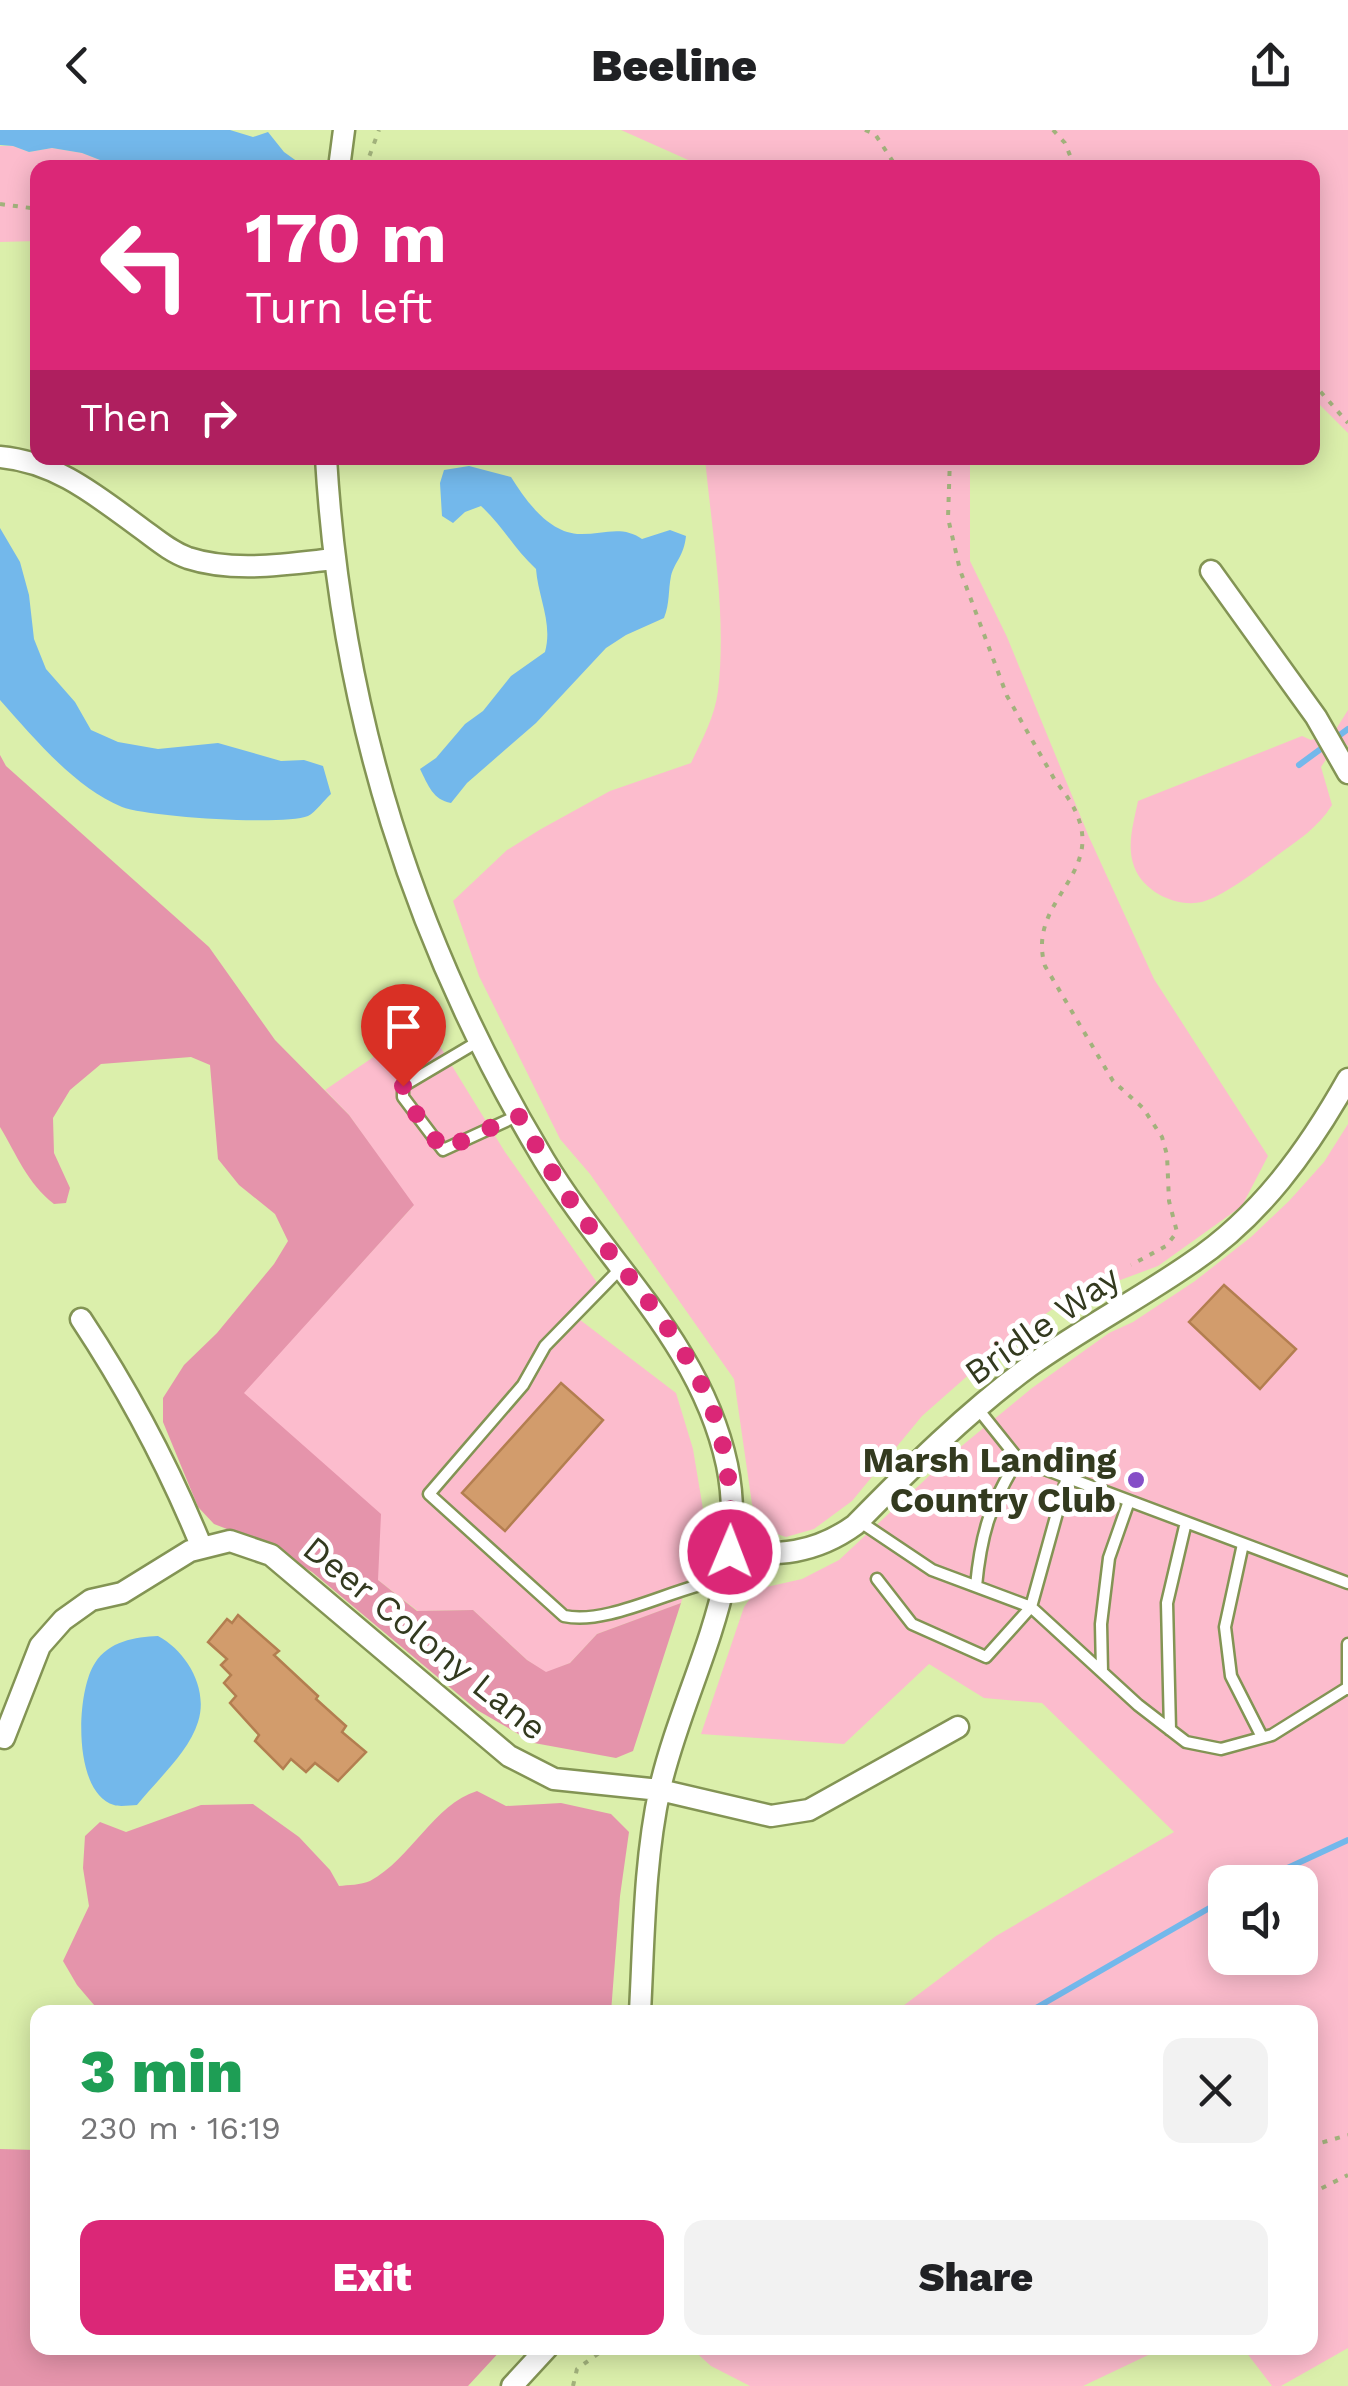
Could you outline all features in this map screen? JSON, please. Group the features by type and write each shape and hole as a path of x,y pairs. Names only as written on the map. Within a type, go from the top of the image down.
{"street":[{"path":"339,160 344,130"},
{"path":"0,458 30,463"},
{"path":"37,465 60,473 186,557 273,566 334,559"},
{"path":"327,465 334,559 346,635 380,789 430,937 518,1115 582,1216 662,1320 705,1394 728,1469 732,1511 726,1579 660,1790 646,1891 640,2005"},
{"path":"1211,571 1316,717 1348,773"},
{"name":"Bridle Way","path":"730,1552 769,1556 812,1549 838,1538 978,1409 1031,1366 1193,1262 1229,1234 1291,1168 1317,1133 1348,1079"},
{"path":"81,1319 123,1383 170,1472 202,1548"},
{"name":"Deer Colony Lane","path":"4,1738 40,1646 63,1620 91,1600 122,1592 190,1552 230,1541 271,1555 509,1756 554,1780 660,1790 771,1816 790,1815 809,1810 958,1727"},
{"path":"512,2386 541,2355"}],"lane":[{"path":"478,1040 403,1086 403,1096 443,1150 518,1115"},
{"path":"622,1268 545,1346 523,1384 429,1494 564,1616 591,1620 698,1583 726,1579"},
{"path":"978,1409 1018,1459 1348,1583"},
{"path":"976,1586 981,1536 998,1491 1018,1459"},
{"path":"876,1579 912,1624 986,1657 1032,1607 1067,1477"},
{"path":"1102,1672 1101,1624 1108,1558 1130,1500"},
{"path":"859,1521 932,1570 1032,1607 1186,1742 1221,1749 1272,1735 1348,1688 1348,1644"},
{"path":"1170,1730 1166,1603 1186,1522"},
{"path":"1244,1544 1226,1627 1231,1676 1262,1737"}],"path":[{"path":"368,160 378,130"},
{"path":"865,130 875,134 891,160"},
{"path":"1054,130 1072,160"},
{"path":"0,204 30,208"},
{"path":"1320,391 1348,423"},
{"path":"950,465 948,518 976,619 1007,696 1066,794 1084,850 1080,864 1054,903 1043,934 1041,950 1046,966 1113,1082 1143,1108 1167,1154 1169,1202 1178,1232 1166,1246 1131,1264"},
{"path":"1318,2144 1348,2135"},
{"path":"1318,2190 1348,2175"},
{"path":"573,2386 577,2369 596,2355"}],"shaded area":[{"path":"621,130 1348,130 1348,433 1320,405 1320,160 688,160"},
{"path":"0,146 29,152 52,148 100,160 30,160 30,241 0,242"},
{"path":"706,465 970,465 970,561 1007,637 1089,837 1154,979 1268,1156 1242,1206 1158,1266 1064,1301 1007,1341 922,1416 852,1501 814,1529 786,1537 765,1530 752,1504 734,1379 590,1174 560,1139 479,976 453,901 507,850 541,829 610,791 691,763 708,728 718,691 718,574"},
{"path":"1348,710 1348,745 1331,752 1321,767 1332,805 1306,834 1240,882 1202,902 1170,899 1143,881 1133,863 1131,848 1138,801 1302,736 1311,740 1333,734"},
{"path":"0,755 6,766 209,947 275,1040 349,1115 414,1205 244,1393 381,1514 378,1580 417,1611 473,1610 527,1660 546,1672 570,1663 597,1634 681,1603 633,1751 616,1758 534,1743 477,1710 312,1572 268,1545 214,1524 198,1507 163,1422 163,1398 184,1365 217,1333 288,1241 275,1214 239,1185 218,1159 210,1065 191,1057 101,1064 70,1090 53,1118 54,1153 70,1188 66,1203 54,1204 23,1168 0,1127"},
{"path":"425,1022 505,1152 598,1284 571,1313 676,1393 693,1449 703,1509 681,1603 597,1634 570,1663 546,1673 473,1610 418,1611 378,1580 243,1393 413,1206 349,1115 325,1090"},
{"name":"Marsh Landing Country Club","path":"1348,1124 1348,2348 1281,2386 1272,2386 1248,2355 1318,2355 1318,2005 904,2005 996,1936 1174,1832 1042,1703 984,1698 929,1664 844,1744 701,1734 744,1607 757,1589 802,1579 839,1560 958,1449 1032,1388 1109,1333 1133,1322 1195,1281 1251,1237 1324,1162"},
{"path":"477,1791 506,1806 561,1803 611,1814 629,1832 612,2005 94,2005 63,1961 89,1906 83,1868 85,1836 100,1822 126,1832 201,1805 253,1804 299,1837 330,1870 339,1886 366,1882 385,1871 435,1819"},
{"path":"0,2149 30,2150 30,2355 497,2355 468,2386 0,2386"},
{"path":"699,2355 1148,2355 1083,2386 750,2386 711,2366"}],"water":[{"path":"0,130 230,130 253,137 268,132 295,160 100,160 52,148 29,152 0,145"},
{"path":"469,466 511,477 540,515 570,533 620,531 642,539 670,530 686,536 671,576 664,618 606,648 536,723 467,783 451,803 435,795 420,769 483,711 511,676 545,652 547,641 536,569 496,521 481,506 465,512 453,523 442,516 440,483 444,470"},
{"path":"0,528 20,562 34,639 46,669 75,702 91,730 118,742 158,749 218,743 281,761 304,760 323,766 331,794 308,816 245,820 136,811 87,787 0,700"},
{"path":"158,1636 178,1651 193,1672 200,1696 198,1722 180,1755 137,1805 114,1805 100,1797 85,1762 84,1695 95,1663 108,1650 132,1639"}],"building":[{"path":"1224,1285 1296,1349 1260,1389 1189,1322"},
{"path":"561,1383 603,1420 505,1531 462,1493"},
{"path":"238,1615 279,1651 274,1655 318,1696 316,1699 346,1726 342,1732 366,1752 338,1781 315,1763 306,1772 291,1759 283,1769 255,1741 259,1735 230,1703 236,1696 224,1683 231,1675 221,1665 227,1659 208,1642 227,1619 232,1623"}],"waterway":[{"path":"1299,765 1348,729"},
{"path":"1294,1865 1348,1840"},
{"path":"1041,2005 1208,1909"}],"place":[{"name":"Marsh Landing Country Club","path":"1136,1480"}],"route":[{"path":"403,1086 403,1096 443,1150 518,1115 582,1216 662,1320 705,1394 718,1428 728,1469 730,1552"}]}
